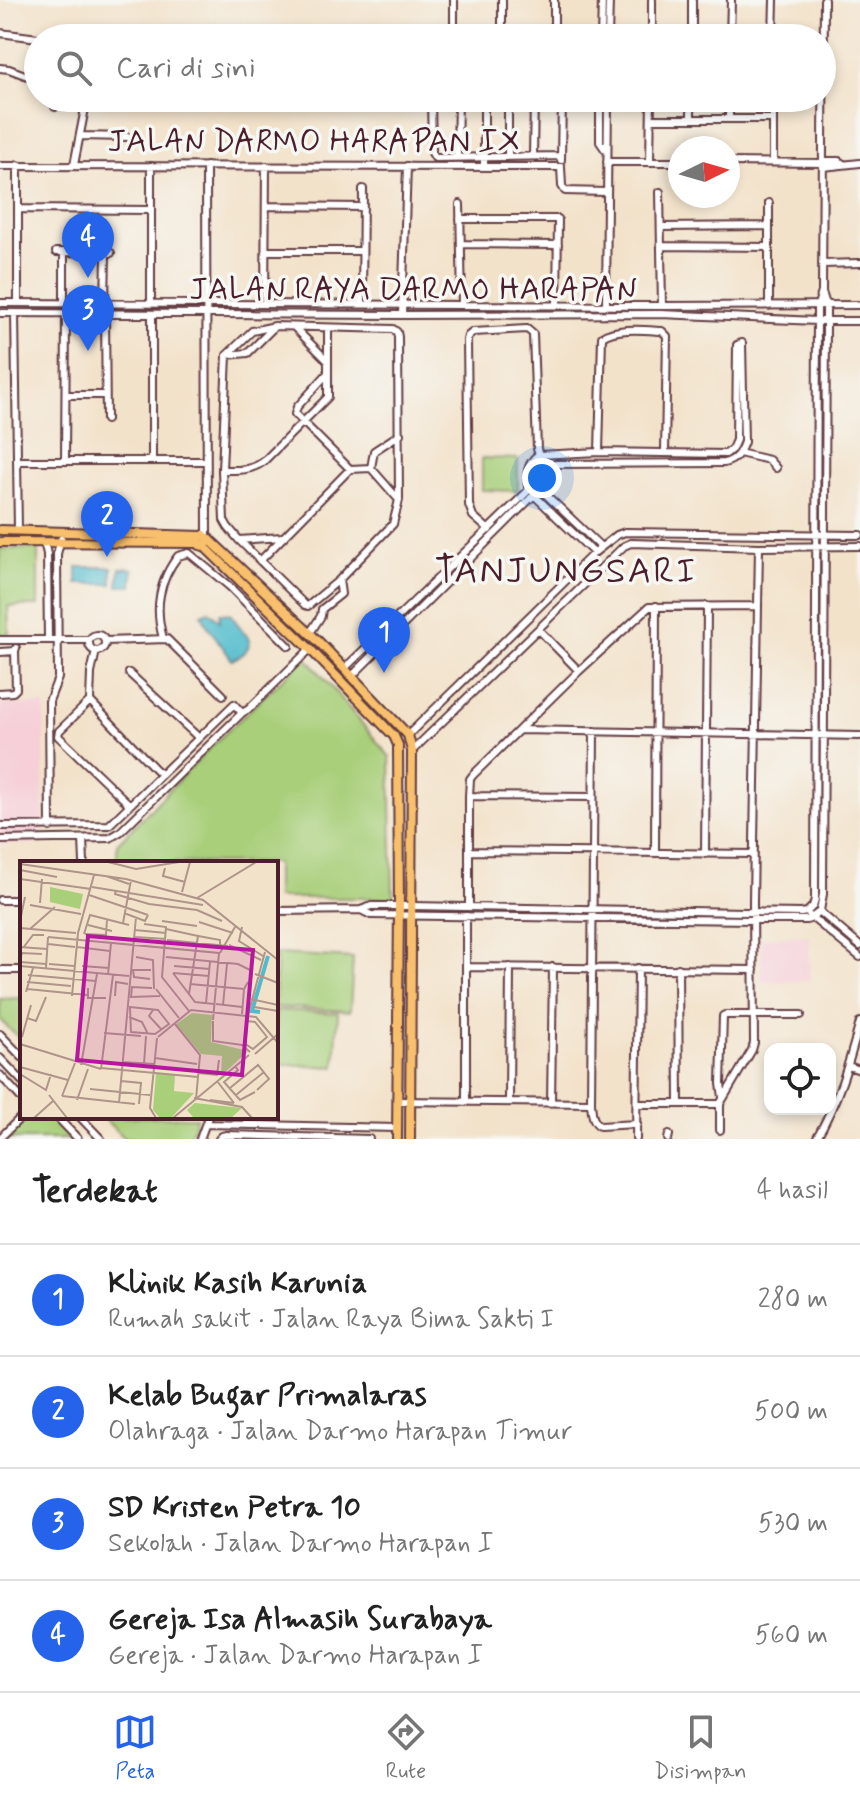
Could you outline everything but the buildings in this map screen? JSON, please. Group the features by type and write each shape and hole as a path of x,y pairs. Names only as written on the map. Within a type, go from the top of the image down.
{"main road":[{"path":"0,530 204,540 310,633 408,735 412,751 410,1139"},
{"path":"0,542 204,540 394,736 398,745 397,1139"},
{"path":"310,649 318,641"}],"street":[{"path":"454,0 454,24"},
{"path":"502,0 502,24"},
{"path":"554,0 554,24"},
{"path":"602,0 604,24"},
{"path":"606,24 609,0"},
{"path":"652,0 652,24"},
{"path":"692,0 692,24"},
{"path":"730,24 731,0"},
{"path":"773,24 774,0"},
{"path":"824,0 824,24"},
{"path":"0,33 24,36"},
{"path":"0,68 24,75"},
{"path":"74,165 84,112"},
{"path":"431,112 434,157 561,156"},
{"path":"457,157 458,112"},
{"path":"484,112 484,167"},
{"path":"508,112 508,156"},
{"path":"533,156 534,112"},
{"path":"561,167 562,112"},
{"path":"600,112 600,142 607,152"},
{"path":"606,305 608,112"},
{"path":"650,162 651,112"},
{"path":"691,112 691,118"},
{"path":"729,112 729,119"},
{"path":"773,112 773,161"},
{"path":"278,911 361,910 371,906 399,910 593,908 806,920 816,909 823,894 825,734 823,112"},
{"path":"651,119 773,119"},
{"path":"80,136 128,137"},
{"path":"607,162 668,162"},
{"path":"740,162 860,163"},
{"path":"18,165 18,303"},
{"name":"JALAN DARMO HARAPAN IX","path":"0,166 561,167 565,191 606,192"},
{"path":"151,166 151,303"},
{"path":"204,540 206,166"},
{"path":"265,304 266,166"},
{"path":"402,315 407,166"},
{"path":"362,304 363,189"},
{"path":"660,192 662,306"},
{"path":"769,203 769,306"},
{"path":"460,204 462,305"},
{"path":"266,206 363,207"},
{"path":"18,209 151,210"},
{"path":"460,219 557,219 557,305"},
{"path":"661,227 769,226"},
{"path":"461,244 558,245"},
{"path":"661,246 769,247"},
{"path":"266,251 362,251"},
{"path":"56,252 108,253 105,303"},
{"path":"64,252 64,303"},
{"path":"822,264 860,263"},
{"path":"822,292 817,306 815,899 816,909 860,946"},
{"name":"JALAN RAYA DARMO HARAPAN","path":"0,303 860,305"},
{"name":"JALAN RAYA DARMO HARAPAN","path":"0,313 661,314 860,321"},
{"path":"15,313 18,530"},
{"path":"65,461 66,314"},
{"path":"105,314 106,420"},
{"path":"152,314 152,461"},
{"path":"227,355 248,353 275,326"},
{"path":"275,326 294,327 393,329 397,332 399,500 393,524 339,580 308,606 239,540 224,520 222,470 227,355 252,331 275,326"},
{"path":"294,327 328,361"},
{"path":"222,470 255,468 328,397 328,328"},
{"path":"489,530 473,516 469,505 467,340 473,332 527,329 534,338 538,455 544,467"},
{"path":"599,452 601,340 610,332 631,331 662,331 667,336 665,452"},
{"path":"539,488 539,477 544,467 556,464 724,463 734,459 744,442 742,343 737,345 736,436 732,449 726,454 599,452 538,455 529,463 527,473 531,493 594,553"},
{"path":"328,373 297,407 295,414 350,469"},
{"path":"66,395 105,395"},
{"path":"371,468 374,451 400,434"},
{"path":"732,449 769,460 776,468"},
{"path":"17,461 206,461"},
{"path":"260,561 350,469 371,468"},
{"path":"371,468 399,500"},
{"path":"352,676 531,493 533,484 601,547"},
{"path":"345,668 531,493"},
{"path":"50,827 49,701 58,678 59,531"},
{"path":"408,735 594,553 617,535 625,532 860,535"},
{"path":"239,540 282,537"},
{"path":"44,542 47,554 48,640"},
{"path":"412,751 624,546 631,543 860,546"},
{"path":"722,1100 752,1050 759,547"},
{"path":"163,638 159,598 163,584 167,571 178,556 189,553 230,587 289,646"},
{"path":"47,554 57,554"},
{"path":"310,633 322,609 341,594 339,580"},
{"path":"316,601 322,609"},
{"path":"655,853 656,606"},
{"path":"705,854 707,606"},
{"path":"469,907 469,796 473,775 649,607 758,606"},
{"path":"539,630 579,671"},
{"path":"98,634 103,636 105,646 96,651 89,645 89,640 92,635 98,634"},
{"path":"105,641 163,638 170,641 223,695"},
{"path":"0,640 89,640"},
{"path":"0,693 16,689 16,640"},
{"path":"0,840 110,838 120,832 310,649"},
{"path":"0,652 15,651"},
{"path":"96,651 90,701 59,731 58,736 130,805"},
{"path":"363,652 370,660"},
{"path":"129,673 198,737"},
{"path":"90,701 160,774"},
{"path":"0,826 106,826 234,704 242,713"},
{"path":"520,730 860,736"},
{"path":"594,731 591,1103 593,1119 600,1126 637,1124"},
{"path":"469,796 593,797"},
{"path":"114,821 120,832"},
{"path":"106,826 110,838"},
{"path":"83,839 84,861"},
{"path":"469,851 754,854"},
{"path":"527,908 527,917"},
{"path":"412,910 466,916 753,916"},
{"path":"810,915 860,957"},
{"path":"466,916 466,1102"},
{"path":"466,967 754,970"},
{"path":"509,1102 510,967"},
{"path":"551,1103 553,967"},
{"path":"636,1139 638,968"},
{"path":"678,968 679,1104"},
{"path":"720,1130 723,1016 801,1015"},
{"path":"816,1139 833,1109 860,1022"},
{"path":"0,1034 20,1055"},
{"path":"0,1058 20,1079"},
{"path":"848,1066 860,1070"},
{"path":"0,1075 20,1097"},
{"path":"637,1104 722,1100"},
{"path":"397,1101 591,1103"},
{"path":"0,1138 20,1118"},
{"path":"59,1119 78,1139"},
{"path":"82,1119 101,1139"},
{"path":"200,1139 207,1120 397,1128"},
{"path":"219,1139 226,1135 369,1139"}],"shaded area":[{"path":"0,704 45,705 42,844 0,844"},
{"path":"809,935 809,981 761,982 761,938"}],"green space":[{"path":"482,458 518,459 518,491 482,490"},
{"path":"38,548 38,606 8,606 9,634 0,634 0,549"},
{"path":"306,657 390,757 393,898 278,898 278,861 117,861 117,844 214,744"},
{"path":"278,954 353,958 350,1011 278,1007"},
{"path":"20,998 20,1039 0,1020 0,999"},
{"path":"278,1010 338,1013 335,1067 278,1064"},
{"path":"27,1119 55,1119 75,1139 7,1139"},
{"path":"104,1119 196,1119 187,1139 125,1139"}],"water":[{"path":"77,567 112,567 112,584 77,584"},
{"path":"120,568 133,569 132,586 118,586"},
{"path":"209,611 220,621 220,613 230,614 250,640 242,655 232,660 207,625 202,614"}],"place":[{"name":"Gereja Isa Almasih Surabaya","path":"88,278"},
{"name":"SD Kristen Petra 10","path":"88,351"},
{"name":"Kelab Bugar Primalaras","path":"107,557"},
{"name":"Klinik Kasih Karunia","path":"384,673"}],"district":[{"name":"TANJUNGSARI","path":"566,572"}]}
